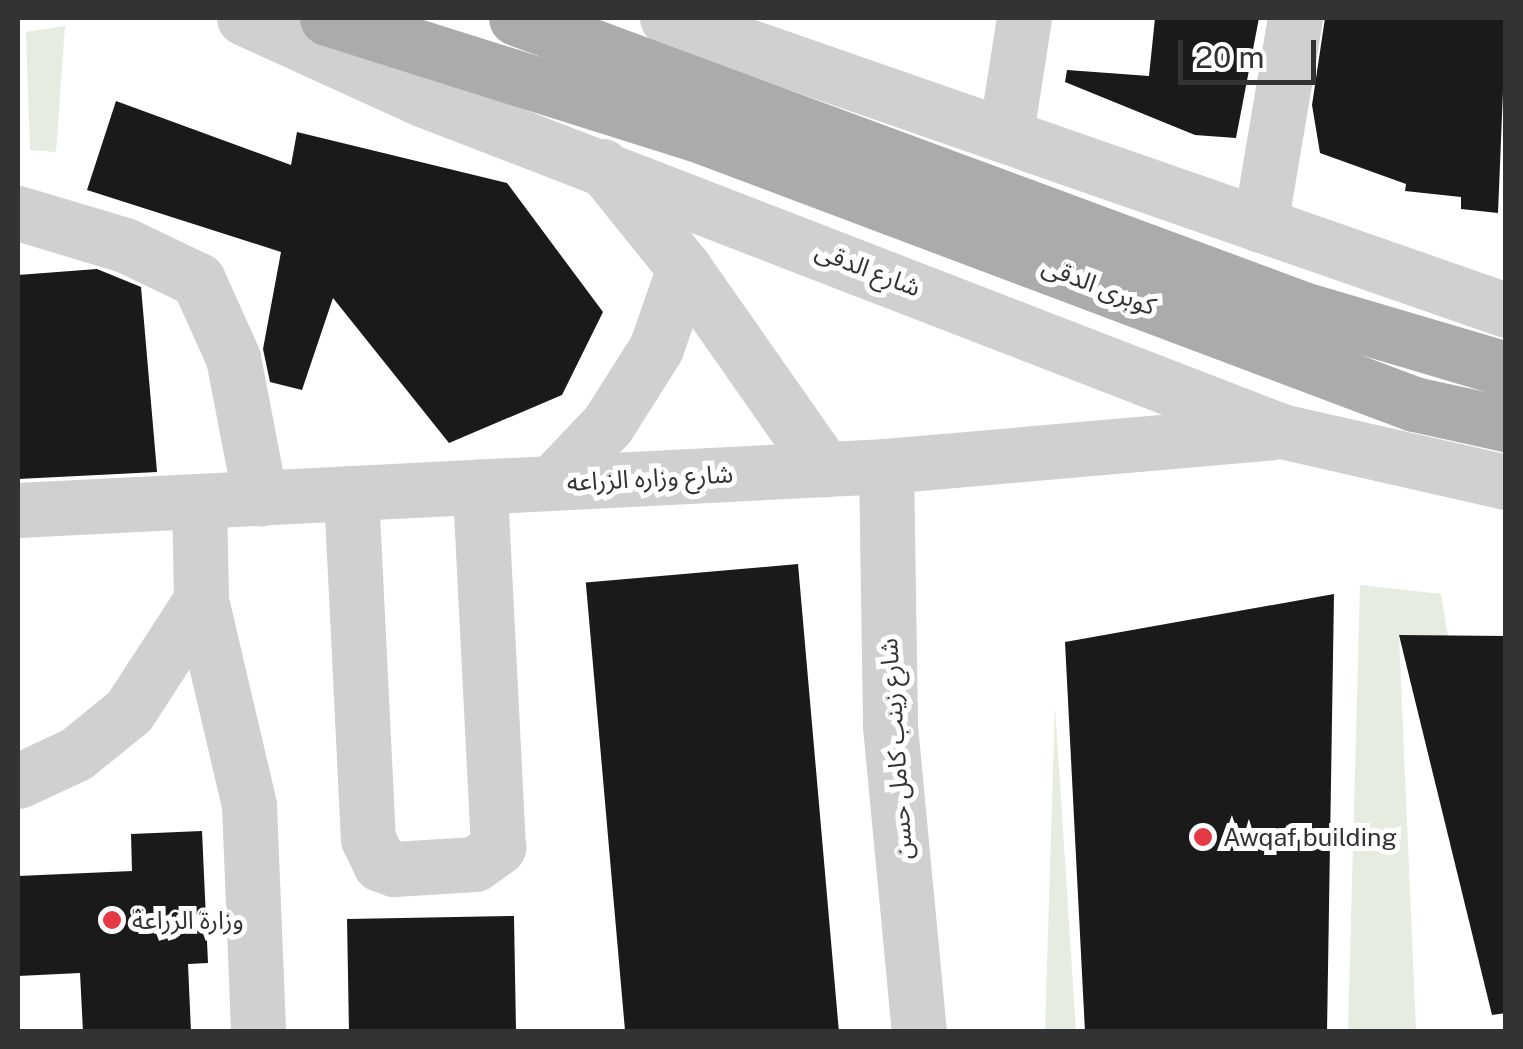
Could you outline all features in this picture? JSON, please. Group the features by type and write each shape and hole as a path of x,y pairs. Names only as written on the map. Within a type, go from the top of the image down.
{"main road":[{"name":"كوبرى الدقى","path":"328,18 696,134 1414,404 1506,424"},
{"path":"516,18 724,46"},
{"name":"كوبرى الدقى","path":"724,46 1303,308 1506,369"}],"street":[{"name":"شارع الدقى","path":"244,18 422,98 600,163 1281,432 1506,482"},
{"path":"668,18 724,46 1006,133 1505,309"},
{"path":"1006,133 1024,18"},
{"path":"1260,225 1295,18"},
{"path":"600,163 684,268 825,469"},
{"path":"18,213 125,245 198,280 233,358 260,498"},
{"path":"552,483 608,424 656,348 684,268"},
{"name":"شارع وزاره الزراعه","path":"18,510 886,466 1281,432"},
{"name":"شارع زينب كامل حسن","path":"886,466 890,726 919,1032"},
{"path":"351,493 368,839 380,864 394,869 475,864 498,847 480,486"},
{"path":"198,501 201,600 244,768 258,1032"},
{"path":"18,780 76,754 129,711 201,600"}],"shaded area":[{"path":"65,26 56,152 30,150 26,32"},
{"path":"1360,585 1441,594 1448,636 1399,636 1416,1031 1348,1032"},
{"path":"1055,706 1076,1031 1024,1031 1045,1029"}],"building":[{"path":"1155,18 1259,18 1236,138 1195,135 1065,82 1067,70 1149,76"},
{"path":"1325,18 1506,18 1498,213 1461,209 1461,197 1405,191 1406,184 1320,153 1312,105"},
{"path":"116,101 291,165 297,132 507,183 603,312 562,395 449,443 333,298 302,390 270,382 263,349 281,252 87,190"},
{"path":"97,269 141,287 157,472 18,479 18,275"},
{"path":"798,564 839,1032 625,1032 586,583"},
{"name":"Awqaf building","path":"1334,594 1327,1032 1085,1032 1065,642"},
{"path":"1399,635 1506,636 1506,1013 1492,1015"},
{"name":"وزارة الزراعة","path":"202,831 208,963 188,964 191,1032 83,1032 80,973 18,976 18,876 132,871 131,834"},
{"path":"514,916 516,1032 349,1032 347,919"}],"place":[{"name":"Awqaf building","path":"1203,837"},
{"name":"وزارة الزراعة","path":"112,920"}]}
